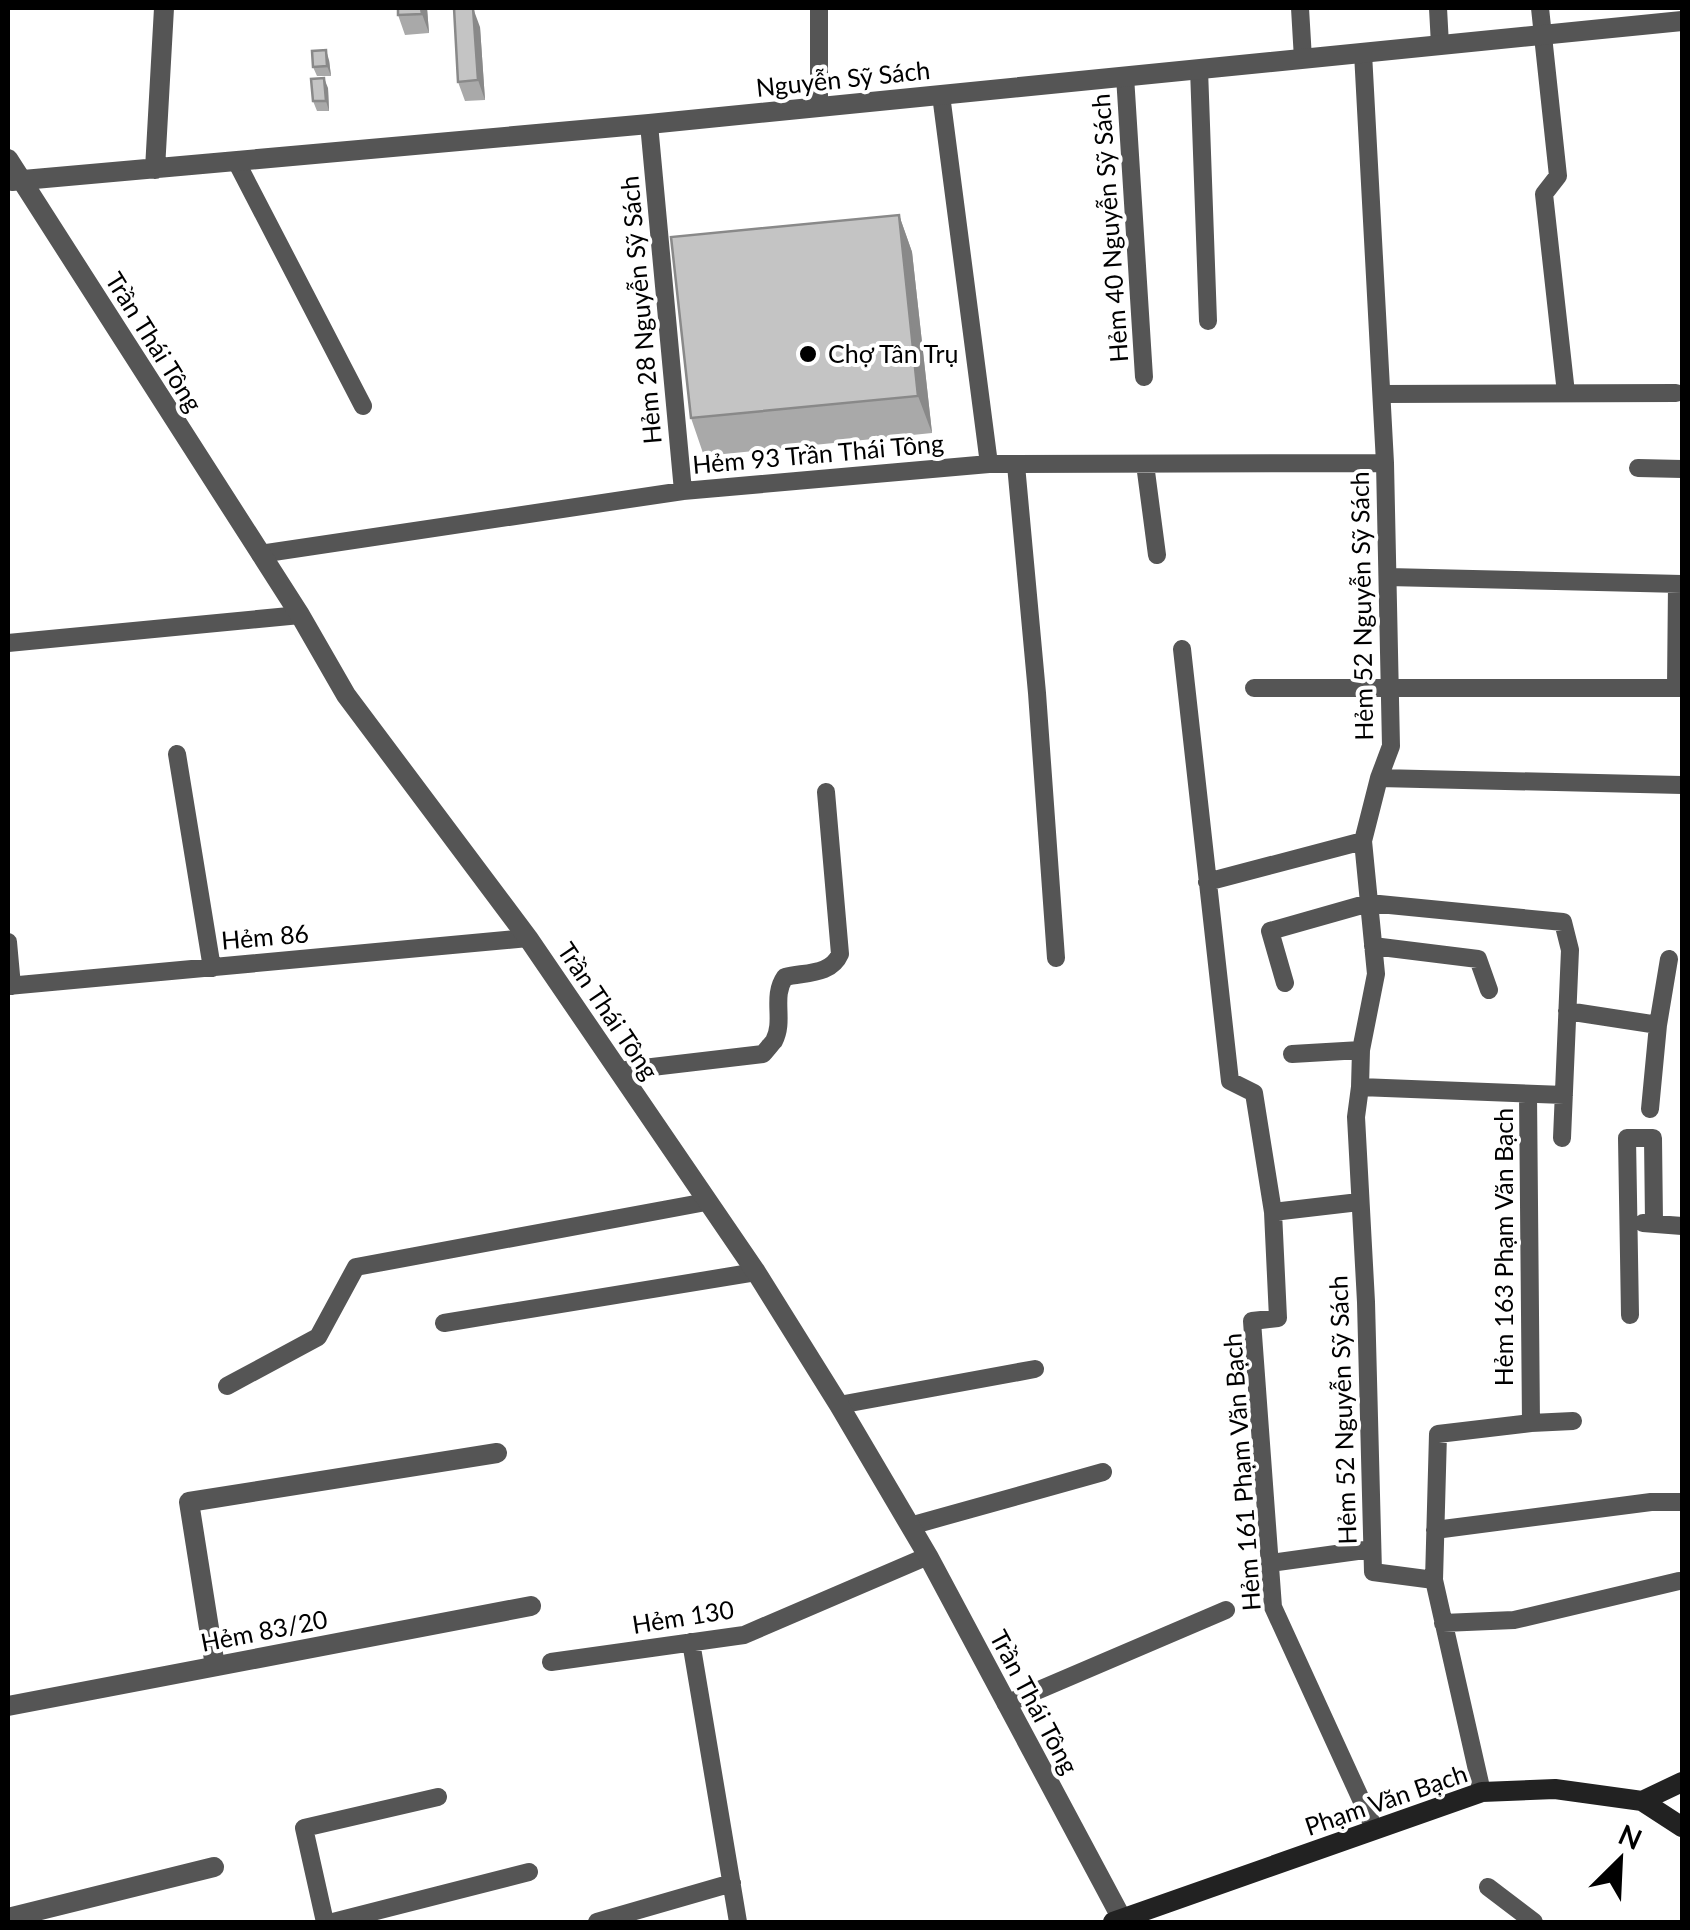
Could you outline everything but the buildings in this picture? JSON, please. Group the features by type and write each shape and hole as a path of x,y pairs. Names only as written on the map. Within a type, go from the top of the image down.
{"street":[{"path":"155,169 164,8"},
{"name":"Nguyễn Sỹ Sách","path":"15,180 649,124 1682,21"},
{"name":"Trần Thái Tông","path":"8,159 15,180 300,615 346,695 528,938 756,1272 928,1556 1117,1921"},
{"path":"215,1666 190,1502 498,1453"},
{"name":"Hẻm 83/20","path":"8,1706 530,1606"},
{"path":"1642,1801 1682,1782"},
{"name":"Phạm Văn Bạch","path":"1117,1921 1482,1792 1555,1788 1642,1801"},
{"path":"1642,1801 1682,1826"},
{"path":"8,1918 214,1867"}],"lane":[{"path":"819,8 819,107"},
{"path":"1300,8 1303,59"},
{"path":"1438,8 1440,45"},
{"path":"1540,8 1558,176 1544,194 1566,393"},
{"name":"Hẻm 52 Nguyễn Sỹ Sách","path":"1363,53 1385,463 1391,746 1363,842 1376,974 1361,1050 1356,1117 1366,1302 1373,1572 1434,1580"},
{"path":"1199,69 1208,320"},
{"name":"Hẻm 40 Nguyễn Sỹ Sách","path":"1125,76 1144,377"},
{"path":"941,95 988,464"},
{"name":"Hẻm 28 Nguyễn Sỹ Sách","path":"649,124 683,490"},
{"path":"236,160 363,406"},
{"path":"1382,394 1676,392"},
{"name":"Hẻm 93 Trần Thái Tông","path":"260,554 683,490 988,464 1385,463"},
{"path":"1016,464 1056,958"},
{"path":"1145,464 1157,555"},
{"path":"1638,468 1682,469"},
{"path":"1254,688 1679,688 1680,584 1388,577"},
{"path":"8,643 300,615"},
{"name":"Hẻm 161 Phạm Văn Bạch","path":"1182,648 1230,1081 1254,1093 1273,1212 1278,1318 1252,1321 1272,1607 1375,1830"},
{"path":"177,754 212,968"},
{"path":"1379,778 1682,785"},
{"path":"618,1072 763,1054 774,1041 778,1028 779,985 786,977 826,970 836,964 840,954 826,792"},
{"path":"1208,882 1363,842"},
{"path":"1285,983 1270,931 1368,903 1563,922 1570,950 1562,1138"},
{"name":"Hẻm 86","path":"10,986 528,938"},
{"path":"8,942 10,986"},
{"path":"1373,946 1478,958 1490,990"},
{"path":"1650,1109 1669,959"},
{"path":"1567,1011 1658,1025"},
{"path":"1292,1054 1361,1050"},
{"path":"1360,1087 1564,1095"},
{"name":"Hẻm 163 Phạm Văn Bạch","path":"1482,1792 1434,1580 1438,1434 1531,1423 1528,1094"},
{"path":"1630,1314 1627,1138 1653,1138 1654,1222"},
{"path":"227,1386 318,1337 356,1267 706,1202"},
{"path":"1273,1212 1359,1202"},
{"path":"1629,1223 1682,1226"},
{"path":"444,1323 756,1272"},
{"path":"839,1405 1035,1368"},
{"path":"1531,1423 1573,1421"},
{"path":"910,1526 1103,1472"},
{"path":"1435,1530 1651,1502 1682,1502"},
{"path":"1270,1562 1372,1549"},
{"name":"Hẻm 130","path":"550,1662 744,1634 928,1556"},
{"path":"1443,1623 1514,1620 1680,1582"},
{"path":"1006,1704 1226,1610"},
{"path":"690,1642 738,1922"},
{"path":"438,1797 304,1828 329,1922 529,1872"},
{"path":"597,1922 732,1883"},
{"path":"1488,1887 1534,1922"}],"place":[{"name":"Chợ Tân Trụ","path":"808,354"}]}
